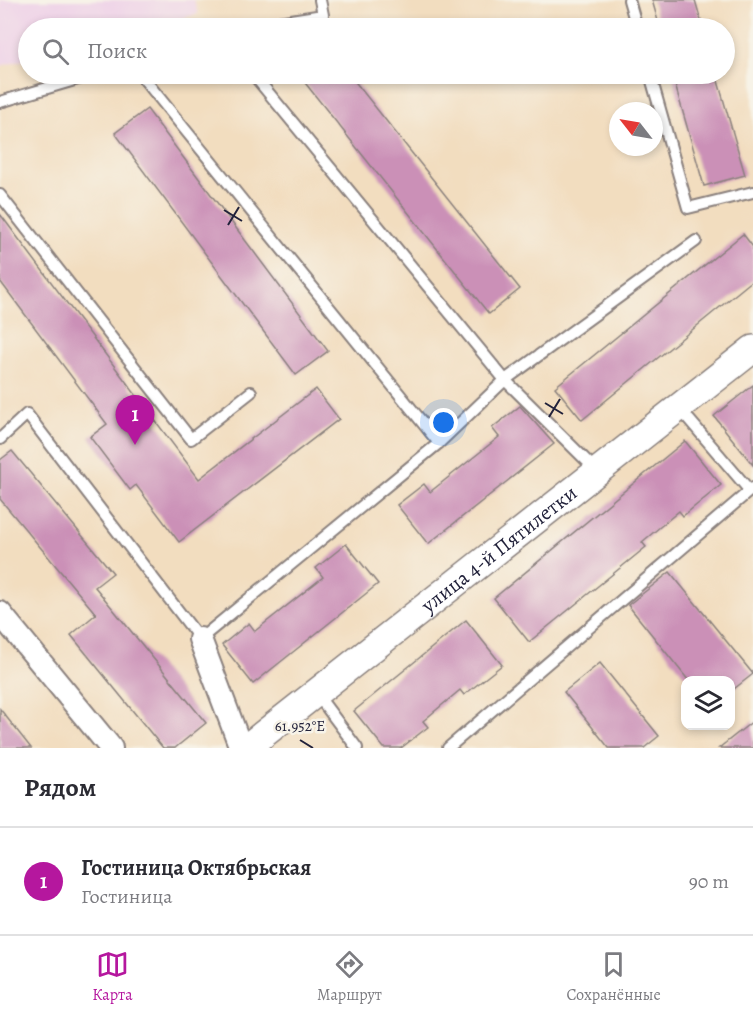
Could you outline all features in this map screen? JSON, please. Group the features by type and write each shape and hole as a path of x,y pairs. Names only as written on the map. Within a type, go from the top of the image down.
{"street":[{"name":"улица 4-й Пятилетки","path":"246,748 753,349"},
{"path":"0,613 111,748"},
{"path":"200,639 241,748"}],"lane":[{"path":"304,18 323,15 320,0"},
{"path":"629,0 635,18"},
{"path":"0,102 61,84"},
{"path":"148,84 439,443"},
{"path":"261,84 505,380 597,471"},
{"path":"653,84 688,208 753,192"},
{"path":"0,195 191,439 251,392"},
{"path":"0,439 27,414 200,639 439,443 505,380 696,241"},
{"path":"448,748 751,489 679,407"},
{"path":"316,693 357,748"}],"shaded area":[{"path":"0,0 194,0 198,14 183,18 18,18 18,62 0,66"}],"building":[{"path":"652,0 695,0 700,18 657,18"},
{"path":"306,84 357,84 520,289 489,314"},
{"path":"675,84 719,84 745,175 704,186"},
{"path":"147,109 328,351 296,375 115,133"},
{"path":"0,214 199,479 316,389 339,419 179,542 136,485 130,490 90,437 107,424 0,281"},
{"path":"743,234 753,247 753,280 582,420 555,387"},
{"path":"753,385 753,465 714,416"},
{"path":"520,406 554,444 428,544 397,505 424,484 430,492 499,437 492,428"},
{"path":"685,441 721,485 683,516 679,511 642,542 646,547 529,642 494,598"},
{"path":"12,451 113,573 95,587 206,723 175,748 163,748 71,635 96,614 0,499 0,460"},
{"path":"346,544 378,584 253,684 222,645 249,623 255,631 323,577 316,568"},
{"path":"670,572 753,674 735,688 735,676 685,676 628,605"},
{"path":"466,620 502,665 464,695 460,690 423,721 428,727 401,748 384,748 354,711"},
{"path":"600,663 659,736 644,748 609,748 564,692"},
{"path":"0,709 31,748 0,748"},
{"path":"753,721 753,748 719,748"}],"place":[{"name":"Гостиница Октябрьская","path":"135,445"}]}
